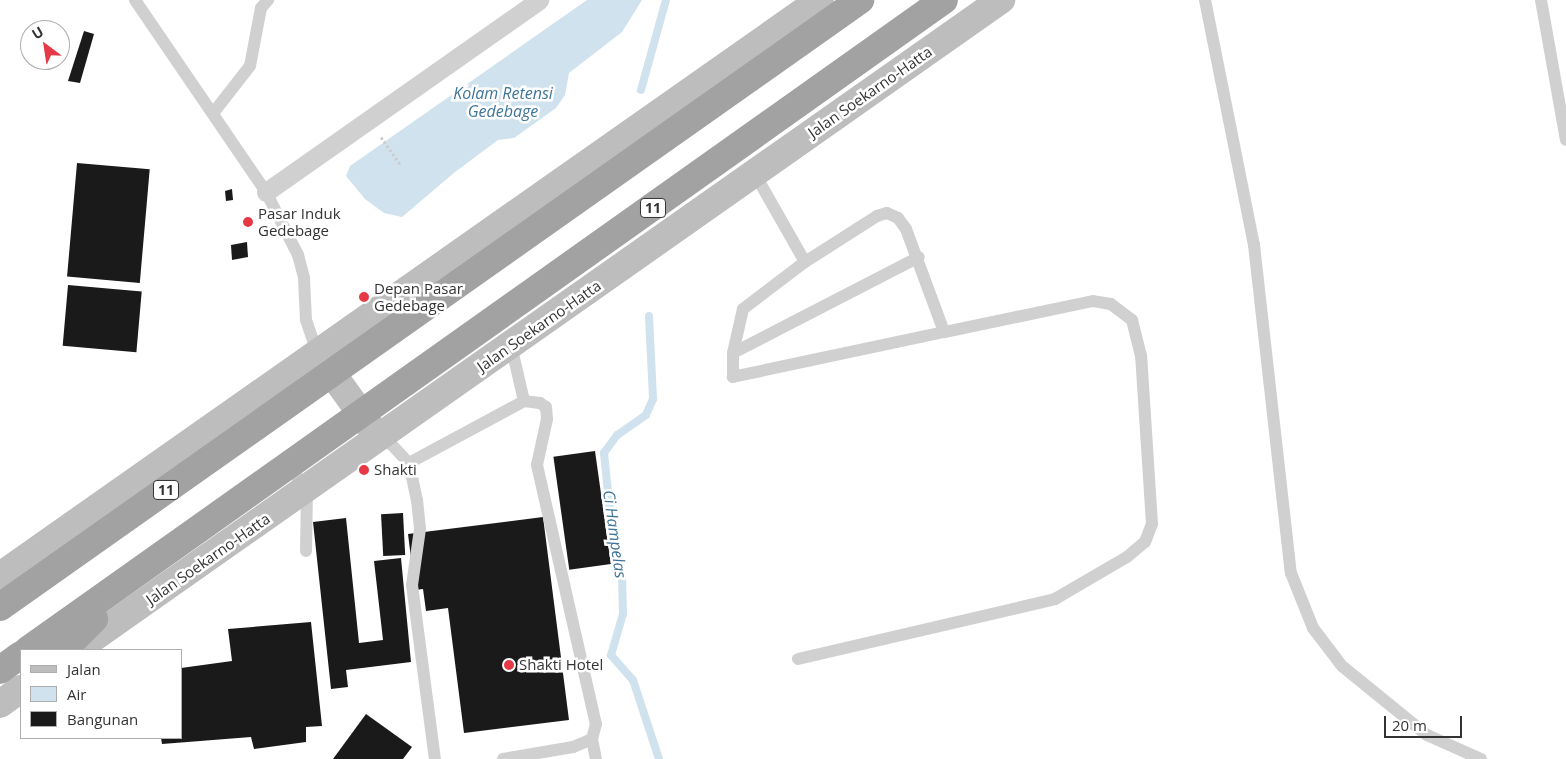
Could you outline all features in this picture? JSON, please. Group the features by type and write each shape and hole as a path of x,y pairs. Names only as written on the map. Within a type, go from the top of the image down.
{"highway":[{"name":"11","path":"0,608 325,363 860,0"},
{"name":"Jalan Soekarno-Hatta","path":"29,649 362,415 944,0"},
{"path":"64,649 142,570"},
{"path":"0,670 20,656"}],"main road":[{"path":"0,576 325,363 820,0"},
{"name":"Jalan Soekarno-Hatta","path":"77,649 1001,0"},
{"path":"325,363 379,438"},
{"path":"0,704 20,690"}],"street":[{"path":"266,192 539,0"}],"lane":[{"path":"135,0 214,112 266,192 298,255 304,278 306,320 325,363"},
{"path":"214,112 250,66 261,8 268,0"},
{"path":"1206,0 1254,245 1290,573 1313,628 1342,666 1427,735 1481,759"},
{"path":"1541,0 1566,140"},
{"path":"755,174 805,262"},
{"path":"798,659 1055,599 1127,557 1145,542 1152,524 1141,356 1132,320 1110,304 1093,300 944,332 733,377 733,353 743,309 805,262 877,216 887,213 898,218 906,228 919,257 944,332"},
{"path":"733,353 919,257"},
{"path":"511,345 524,401"},
{"path":"409,463 524,401 546,406 547,419 537,465 596,724 592,739 596,759"},
{"path":"379,438 392,446 409,463 420,529 412,585 435,759"},
{"path":"289,466 307,489 306,551"},
{"path":"502,759 572,747 592,739"}],"path":[{"path":"369,120 400,164"}],"water":[{"name":"Kolam Retensi Gedebage","path":"587,0 642,0 622,32 569,73 565,95 556,108 514,138 498,140 455,172 402,217 384,213 365,199 346,176 350,166"}],"building":[{"path":"84,31 94,34 80,83 68,81"},
{"path":"77,163 150,169 140,283 67,277"},
{"path":"232,189 233,200 226,201 225,191"},
{"path":"247,242 248,257 232,260 231,245"},
{"path":"68,285 142,291 136,352 63,346"},
{"path":"595,451 611,564 569,570 553,457"},
{"path":"403,513 405,555 383,556 381,514"},
{"name":"Shakti Hotel","path":"543,517 569,720 464,733 448,608 426,611 423,589 415,590 408,534"},
{"path":"346,518 359,643 383,640 374,561 401,558 411,662 346,670 348,687 331,689 313,522"},
{"path":"311,622 322,726 306,727 306,742 254,749 251,737 162,744 161,739 182,739 182,668 232,661 228,629"},
{"path":"366,714 412,747 403,759 333,759"}],"waterway":[{"name":"Ci Hampelas","path":"641,90 666,0"},
{"name":"Ci Hampelas","path":"649,316 653,399 646,415 617,435 604,453 610,511 622,574 623,614 611,655 633,680 659,759"}],"place":[{"name":"Pasar Induk Gedebage","path":"248,222"},
{"name":"Depan Pasar Gedebage","path":"364,297"},
{"name":"Shakti","path":"364,470"},
{"name":"Shakti Hotel","path":"509,665"}]}
